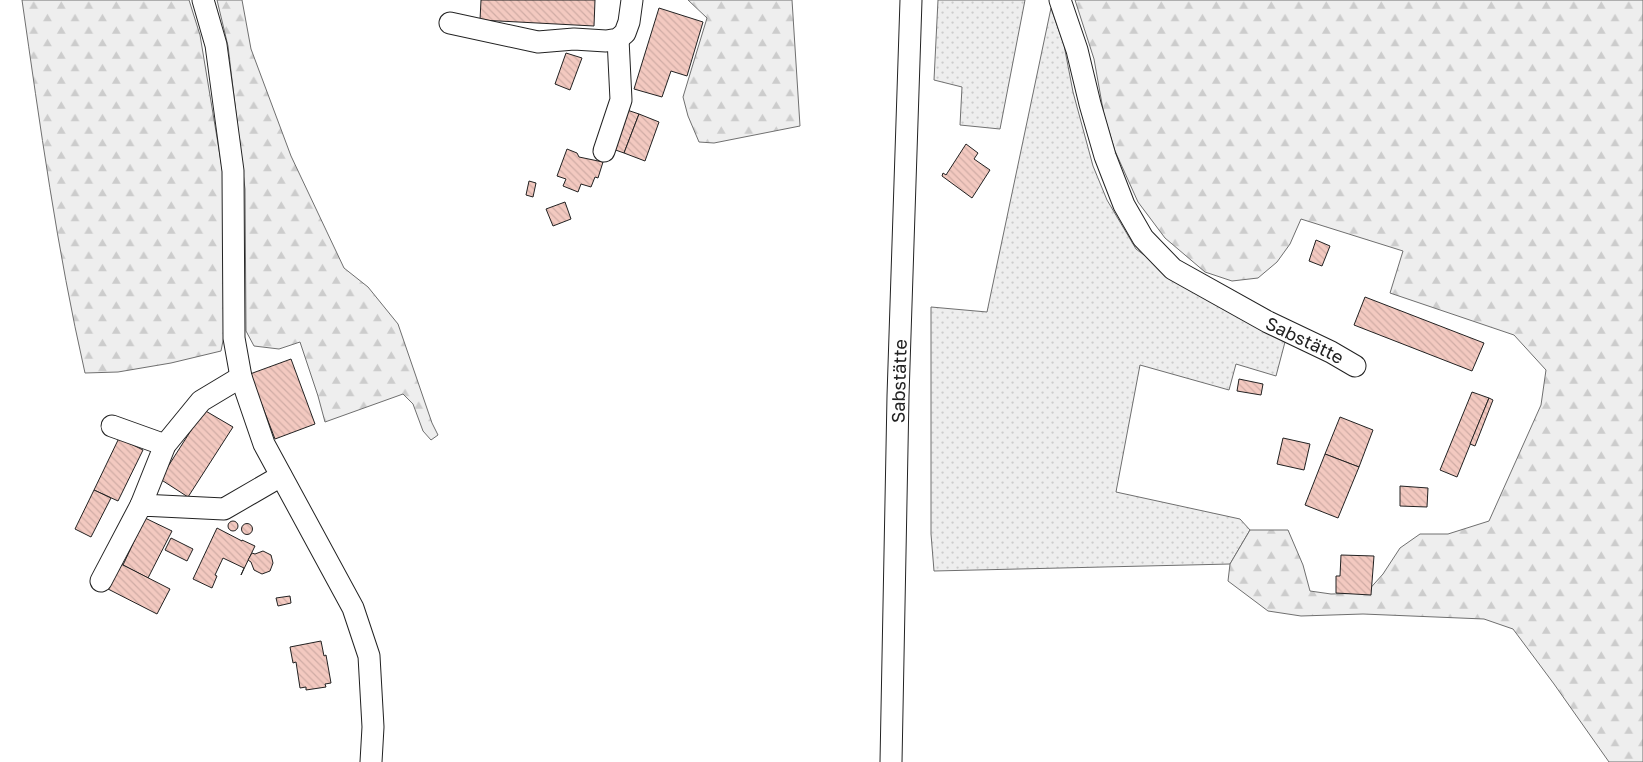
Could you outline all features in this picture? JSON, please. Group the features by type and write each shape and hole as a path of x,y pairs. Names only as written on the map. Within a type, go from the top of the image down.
{"street":[{"path":"203,0 216,46 233,172 234,338 241,376 264,444 353,608 369,656 373,727 371,762"},
{"path":"450,23 538,42 574,39 606,41 618,39 626,33 632,0"},
{"name":"Sabstätte","path":"891,762 899,386 911,0"},
{"name":"Sabstätte","path":"1060,0 1077,50 1090,104 1106,156 1124,205 1143,238 1173,269 1268,322 1356,366"},
{"path":"604,152 621,100 618,39"},
{"path":"101,581 141,505 165,444 201,401 241,376"},
{"path":"112,426 165,444"},
{"path":"141,505 224,509 281,476"}],"green space":[{"path":"22,0 189,0 200,35 225,186 227,320 221,351 171,363 118,372 85,373 66,280 42,141"},
{"path":"217,0 242,0 251,49 291,156 344,268 368,287 398,324 432,423 438,435 431,440 423,431 413,404 403,394 325,422 300,342 279,349 254,346 246,331 245,189 228,46"},
{"path":"688,0 792,0 800,126 714,143 699,142 688,116 683,97 707,18"},
{"path":"938,0 1025,0 1000,129 960,125 962,87 934,80"},
{"path":"1075,0 1643,0 1643,762 1609,762 1513,629 1484,619 1363,614 1301,616 1268,611 1228,581 1230,564 1250,530 1288,530 1303,565 1310,591 1331,594 1366,593 1383,574 1400,548 1420,534 1448,534 1489,521 1541,405 1546,370 1514,335 1390,293 1403,251 1301,219 1290,244 1277,262 1258,278 1232,281 1205,272 1165,238 1138,202 1115,151 1104,115 1094,59"},
{"path":"1051,8 1064,45 1073,92 1093,166 1107,200 1136,249 1191,290 1285,342 1276,376 1236,364 1229,390 1140,365 1116,492 1240,519 1250,530 1230,564 934,571 931,534 931,307 987,312"}],"building":[{"path":"481,0 595,0 594,26 480,20"},
{"path":"659,8 703,22 687,76 671,71 662,97 634,89"},
{"path":"566,53 582,58 570,90 555,84"},
{"path":"624,109 639,114 624,153 610,148"},
{"path":"639,114 659,122 645,161 624,153"},
{"path":"966,144 978,153 974,159 990,170 972,198 942,176 943,173 946,175"},
{"path":"567,149 577,153 579,157 603,162 598,178 595,177 591,187 581,184 578,192 563,186 566,179 557,176"},
{"path":"529,181 536,183 533,197 526,195"},
{"path":"565,202 571,219 553,226 546,209"},
{"path":"1316,240 1330,246 1322,266 1309,261"},
{"path":"1365,297 1484,343 1472,371 1354,325"},
{"path":"291,359 315,424 275,439 250,374"},
{"path":"1239,379 1263,384 1261,395 1237,391"},
{"path":"1472,392 1489,398 1457,477 1440,470"},
{"path":"1489,398 1493,400 1475,446 1470,444"},
{"path":"204,410 233,427 188,497 160,479"},
{"path":"1340,417 1373,430 1359,467 1325,454"},
{"path":"119,438 143,450 118,501 94,490"},
{"path":"1283,438 1310,444 1304,470 1277,464"},
{"path":"1325,454 1359,467 1338,518 1305,505"},
{"path":"1400,486 1428,488 1427,507 1400,506"},
{"path":"94,490 111,498 91,537 75,529"},
{"path":"145,518 172,531 148,578 123,565"},
{"path":"233,521 238,526 233,531 228,526"},
{"path":"245,524 249,524 252,529 251,533 245,534 242,531 242,527"},
{"path":"217,528 255,546 241,575 244,568 223,558 215,575 217,576 212,588 193,579"},
{"path":"171,538 193,549 187,561 165,550"},
{"path":"263,551 271,555 273,563 270,571 262,574 254,570 251,562 248,560 252,553 255,554"},
{"path":"1341,555 1374,556 1371,595 1336,593 1336,576 1340,576"},
{"path":"121,564 170,589 157,614 108,589"},
{"path":"290,596 291,603 278,606 276,598"},
{"path":"321,641 324,656 326,655 331,683 325,684 326,687 306,690 306,687 300,688 296,662 293,663 290,647"}]}
